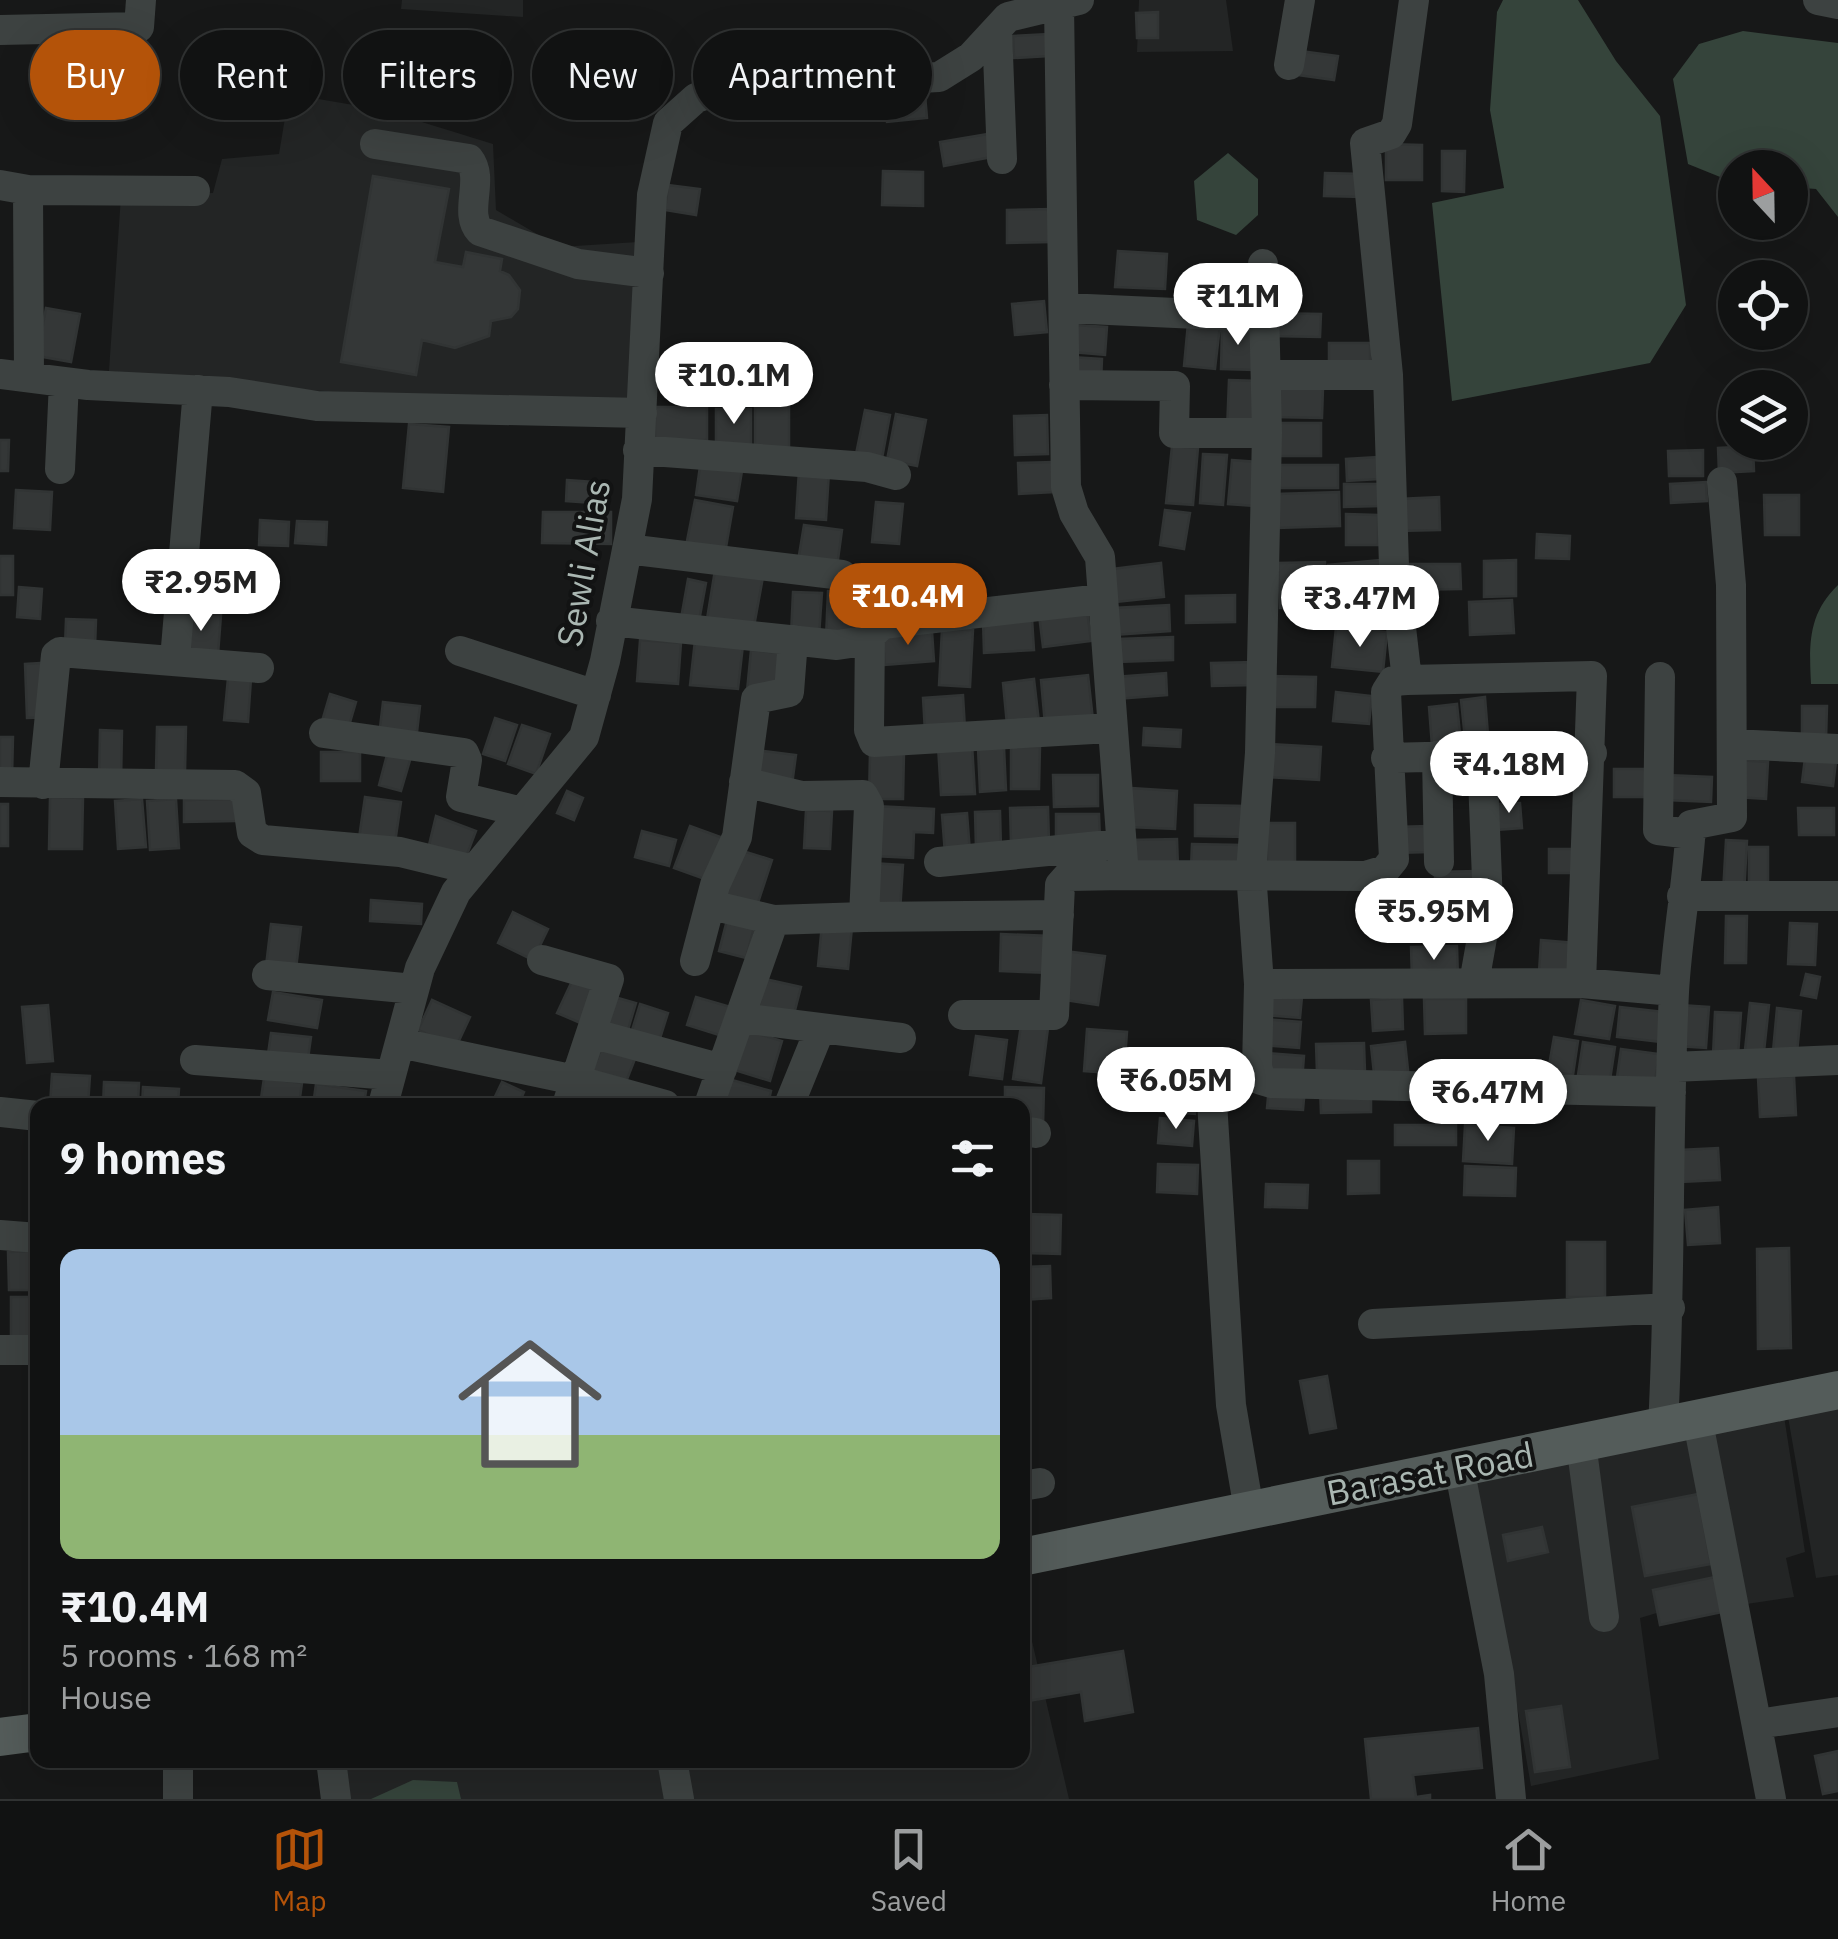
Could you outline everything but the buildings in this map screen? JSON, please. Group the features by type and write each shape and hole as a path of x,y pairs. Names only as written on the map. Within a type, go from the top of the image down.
{"main road":[{"name":"Barasat Road","path":"1030,1555 1838,1390"},
{"path":"0,1737 30,1733"}],"street":[{"path":"0,30 140,27 141,0"},
{"path":"1289,65 1300,0"},
{"path":"1408,680 1394,566 1388,375 1365,144 1391,134 1397,124 1414,0"},
{"path":"1818,0 1838,4"},
{"path":"1069,3 1064,385 1069,500 1100,557 1124,875"},
{"name":"Sewli Alias","path":"387,1090 414,990 456,892 584,737 596,696 637,499 652,195 668,124 696,98 725,88 939,77 971,57 1008,17 1069,3"},
{"path":"997,29 1002,160"},
{"path":"376,144 469,159 476,169 474,221 480,231 578,264 649,272"},
{"path":"195,190 14,187 14,376 198,390 317,406 642,413"},
{"path":"1263,264 1267,433 1260,753 1250,872 1261,1080 1271,1083 1672,1079 1838,1060"},
{"path":"1065,308 1264,317"},
{"path":"1266,376 1388,375"},
{"path":"60,469 64,382"},
{"path":"1064,385 1175,386 1174,433 1267,433"},
{"path":"176,660 198,390"},
{"path":"638,450 867,468 896,474"},
{"path":"1722,482 1731,585 1732,817 1691,825 1682,896 1674,991 1670,1308 1680,1421 1758,1724 1771,1799"},
{"path":"627,550 842,575"},
{"path":"612,621 857,643 884,624 1101,599"},
{"path":"870,632 869,730 874,742 1110,728"},
{"path":"695,961 710,905 737,837 756,699 789,692 792,640"},
{"path":"42,784 56,654 64,651 259,668"},
{"path":"460,651 596,696"},
{"path":"963,1015 1054,1015 1064,878 1250,872 1365,876 1384,870 1394,859 1386,758 1386,692 1393,681 1408,680 1588,673 1594,684 1580,982"},
{"path":"1660,676 1658,830 1690,834"},
{"path":"324,734 464,753 467,760 461,797 522,812"},
{"path":"1732,744 1838,749"},
{"path":"1386,758 1592,753"},
{"path":"1474,983 1488,904 1482,754"},
{"path":"1437,756 1439,862"},
{"path":"0,782 235,785 246,793 252,833 262,840 400,852 474,870"},
{"path":"744,782 802,796 863,794 869,806 864,916"},
{"path":"939,862 1119,844"},
{"path":"1682,896 1838,896"},
{"path":"710,905 774,920 1059,915"},
{"path":"712,1098 774,920"},
{"path":"542,960 609,979 571,1092"},
{"path":"268,975 414,990"},
{"path":"1258,984 1580,982 1674,991"},
{"path":"740,1018 901,1038"},
{"path":"792,1098 820,1029"},
{"path":"591,1033 722,1069"},
{"path":"400,1043 571,1092 613,1098"},
{"path":"195,1060 387,1090"},
{"path":"1249,1510 1231,1404 1211,1086 1222,1072 1258,1067"},
{"path":"0,1112 30,1115"},
{"path":"0,1235 30,1237"},
{"path":"1373,1324 1670,1308"},
{"path":"0,1350 30,1350"},
{"path":"1582,1443 1604,1617"},
{"path":"1459,1467 1499,1674 1511,1799"},
{"path":"1758,1724 1838,1712"},
{"path":"178,1768 178,1799"},
{"path":"332,1768 336,1799"},
{"path":"673,1768 679,1799"}],"shaded area":[{"path":"402,0 523,0 523,17 401,9"},
{"path":"1139,0 1226,0 1233,51 1137,52"},
{"path":"1503,0 1578,0 1616,61 1660,116 1686,305 1650,363 1452,401 1432,203 1504,188 1490,110 1497,12"},
{"path":"1743,31 1838,43 1838,217 1816,189 1808,188 1808,150 1718,150 1718,176 1688,164 1673,79 1699,44"},
{"path":"323,100 343,103 343,120 415,120 493,144 496,210 559,247 638,242 632,402 296,390 109,371 121,196 213,193 222,159 279,154 285,120 323,120"},
{"path":"1228,153 1258,179 1258,215 1236,235 1197,220 1194,181"},
{"path":"1838,585 1838,684 1811,684 1810,656 1816,619"},
{"path":"1838,1399 1838,1575 1816,1578 1787,1411"},
{"path":"1784,1416 1805,1552 1786,1558 1794,1597 1740,1605 1717,1595 1640,1618 1659,1759 1531,1786 1504,1631 1470,1485"},
{"path":"1030,1633 1069,1799 349,1799 343,1768 1030,1768"},
{"path":"413,1780 457,1782 461,1799 371,1799"}]}
